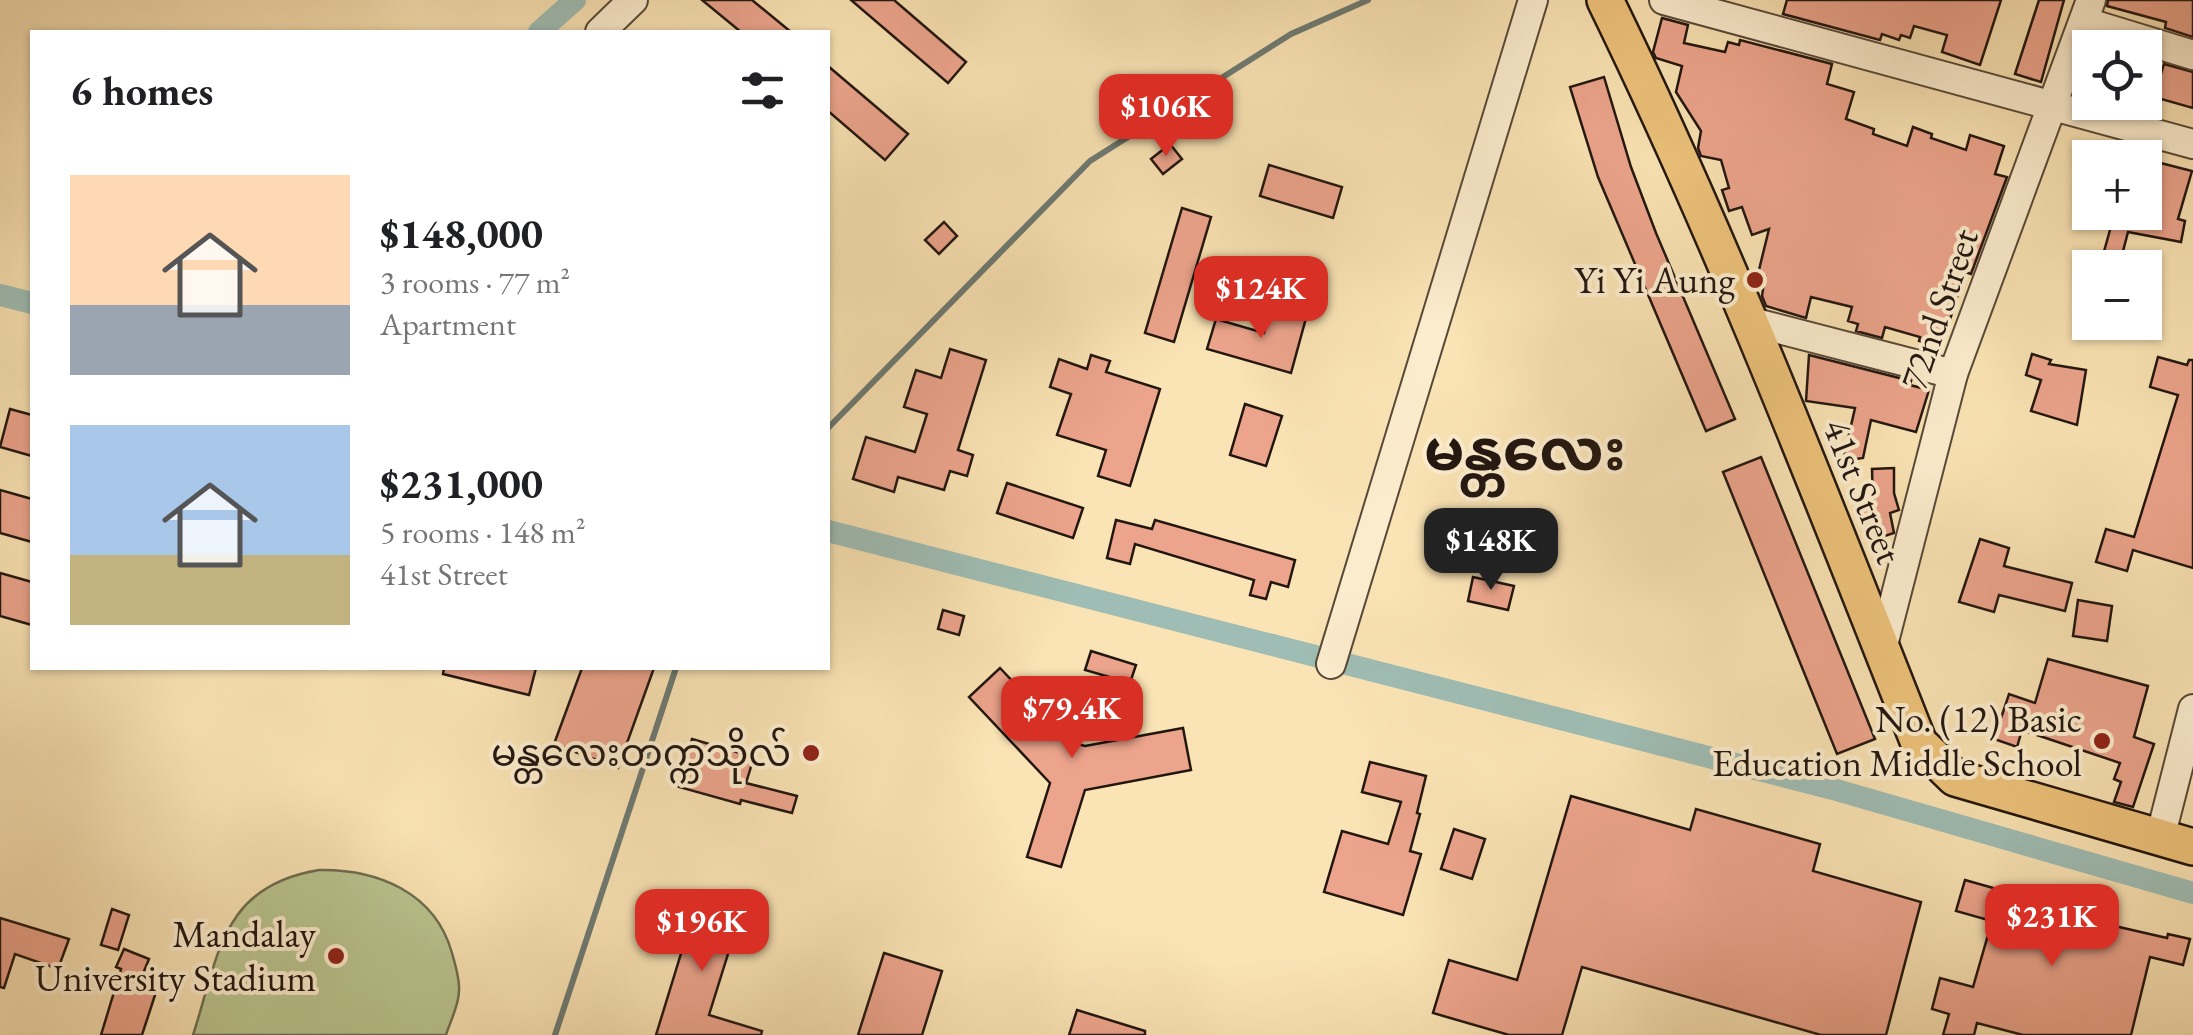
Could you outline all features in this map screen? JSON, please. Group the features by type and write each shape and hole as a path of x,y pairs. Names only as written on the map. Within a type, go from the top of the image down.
{"main road":[{"name":"41st Street","path":"1605,0 1650,88 1919,742 1955,778 2176,842"}],"street":[{"path":"602,30 633,0"},
{"path":"1333,655 1533,0"},
{"path":"1664,0 2193,144"},
{"path":"2088,11 2193,55"},
{"name":"72nd Street","path":"1882,649 1953,374 2088,11"},
{"path":"1748,322 1953,374"},
{"path":"2176,842 2193,708"}],"green space":[{"name":"Mandalay University Stadium","path":"319,870 382,880 401,888 432,914 444,932 459,982 458,1002 446,1035 193,1035 218,952 243,908 262,891 287,878"}],"building":[{"path":"702,0 752,0 789,30 739,30"},
{"path":"851,0 894,0 966,62 948,83"},
{"path":"1787,0 2001,0 1980,65 1942,52 1947,35 1914,26 1910,38 1901,35 1899,40 1882,34 1880,40 1783,14"},
{"path":"2039,0 2064,0 2041,82 2015,74"},
{"path":"2108,0 2193,0 2193,37 2165,28 2166,22 2107,6"},
{"path":"1662,18 1688,25 1684,43 1725,52 1728,42 1739,45 1740,40 1832,64 1827,84 1854,92 1846,119 1874,129 1873,134 1907,146 1913,127 1966,150 1970,135 2004,146 1995,174 2007,177 1971,274 1965,272 1941,348 1885,327 1882,338 1856,331 1858,324 1848,321 1852,307 1811,297 1806,318 1766,306 1762,296 1765,276 1758,274 1769,229 1752,235 1742,207 1729,211 1722,190 1729,188 1721,160 1701,156 1701,131 1676,92 1682,66 1656,58 1653,52"},
{"path":"2164,64 2193,72 2193,108 2162,99"},
{"path":"830,68 908,134 885,160 830,113"},
{"path":"1604,77 1656,233 1735,419 1706,431 1598,177 1570,87"},
{"path":"1170,144 1182,159 1163,174 1151,159"},
{"path":"2162,163 2192,171 2178,219 2185,221 2181,242 2128,232 2123,250 2104,250 2110,230 2162,230"},
{"path":"1269,165 1342,187 1333,218 1260,196"},
{"path":"1182,208 1211,217 1174,342 1145,333"},
{"path":"944,222 957,236 939,254 925,240"},
{"path":"1271,308 1306,318 1291,373 1207,349 1216,319 1264,333"},
{"path":"950,349 986,360 958,450 973,455 967,476 950,471 944,490 898,477 894,492 853,479 866,437 915,452 927,414 904,407 916,370 941,378"},
{"path":"2032,354 2051,360 2049,364 2086,370 2077,425 2031,411 2041,380 2026,375"},
{"path":"1091,355 1110,361 1106,372 1160,389 1130,486 1098,476 1106,450 1057,435 1071,394 1050,387 1059,359 1087,369"},
{"path":"1809,355 1911,381 1910,385 1929,390 1916,432 1871,420 1863,458 1843,461 1855,408 1806,401"},
{"path":"2158,357 2187,365 2193,360 2193,568 2133,550 2127,571 2096,562 2106,529 2134,537 2178,395 2150,387"},
{"path":"1245,404 1282,416 1266,466 1230,455"},
{"path":"10,409 30,414 30,455 0,447"},
{"path":"1761,457 1875,739 1837,754 1723,472"},
{"path":"1894,468 1899,510 1890,513 1894,533 1870,541 1859,506 1873,502 1872,469"},
{"path":"1007,483 1083,508 1073,538 997,513"},
{"path":"0,490 30,498 30,541 0,533"},
{"path":"1116,520 1152,529 1155,520 1295,560 1288,587 1271,582 1266,599 1250,595 1254,580 1135,544 1130,564 1107,558"},
{"path":"1980,539 2009,548 2004,566 2072,583 2065,611 1999,595 1994,612 1959,602"},
{"path":"0,573 30,581 30,624 0,616"},
{"path":"1473,577 1514,586 1508,610 1468,601"},
{"path":"2078,600 2112,606 2107,641 2073,636"},
{"path":"943,610 964,616 959,635 938,629"},
{"path":"1091,651 1136,665 1130,683 1085,670"},
{"path":"2048,659 2148,686 2134,737 2154,744 2133,807 2114,802 2121,782 2114,779 2120,763 2022,730 2017,747 1994,739 2009,694 2035,703"},
{"path":"1000,668 1070,742 1085,746 1183,728 1191,770 1085,790 1061,867 1027,857 1050,783 969,697"},
{"path":"444,670 535,670 529,695 443,674"},
{"path":"581,670 653,670 618,768 554,744"},
{"path":"692,739 754,757 746,783 797,796 792,813 679,787"},
{"path":"1370,762 1426,776 1410,851 1421,854 1403,915 1324,892 1342,831 1388,844 1401,802 1362,792"},
{"path":"1571,796 1690,830 1696,809 1820,844 1813,871 1921,902 1886,1035 1821,1035 1582,967 1562,1035 1509,1035 1433,1013 1449,960 1517,980"},
{"path":"1454,829 1485,839 1472,879 1441,869"},
{"path":"1965,880 2057,906 2059,897 2110,912 2106,924 2167,938 2168,934 2190,939 2183,965 2150,957 2131,1035 2023,1035 1977,1023 1974,1035 1943,1035 1949,1014 1932,1009 1940,978 1973,987 1992,921 1956,911"},
{"path":"699,895 742,909 709,1015 762,1031 761,1035 656,1035"},
{"path":"112,909 129,915 118,950 101,945"},
{"path":"0,918 69,939 58,969 15,954 4,988 0,987"},
{"path":"124,949 149,959 138,986 156,992 142,1035 101,1035 121,969 116,967"},
{"path":"884,953 942,971 922,1035 858,1035"},
{"path":"1077,1010 1145,1031 1145,1035 1069,1035"}],"waterway":[{"path":"541,30 575,0"},
{"path":"830,426 1090,161 1291,34 1368,0"},
{"path":"0,295 30,302"},
{"path":"830,532 1833,789 2193,893"},
{"path":"555,1035 675,670"}],"place":[{"name":"Yi Yi Aung","path":"1755,280"},
{"name":"No. (12) Basic Education Middle School","path":"2102,741"},
{"name":"မန္တလေးတက္ကသိုလ်","path":"811,753"},
{"name":"Mandalay University Stadium","path":"336,956"}],"district":[{"name":"မန္တလေး","path":"1525,450"}]}
